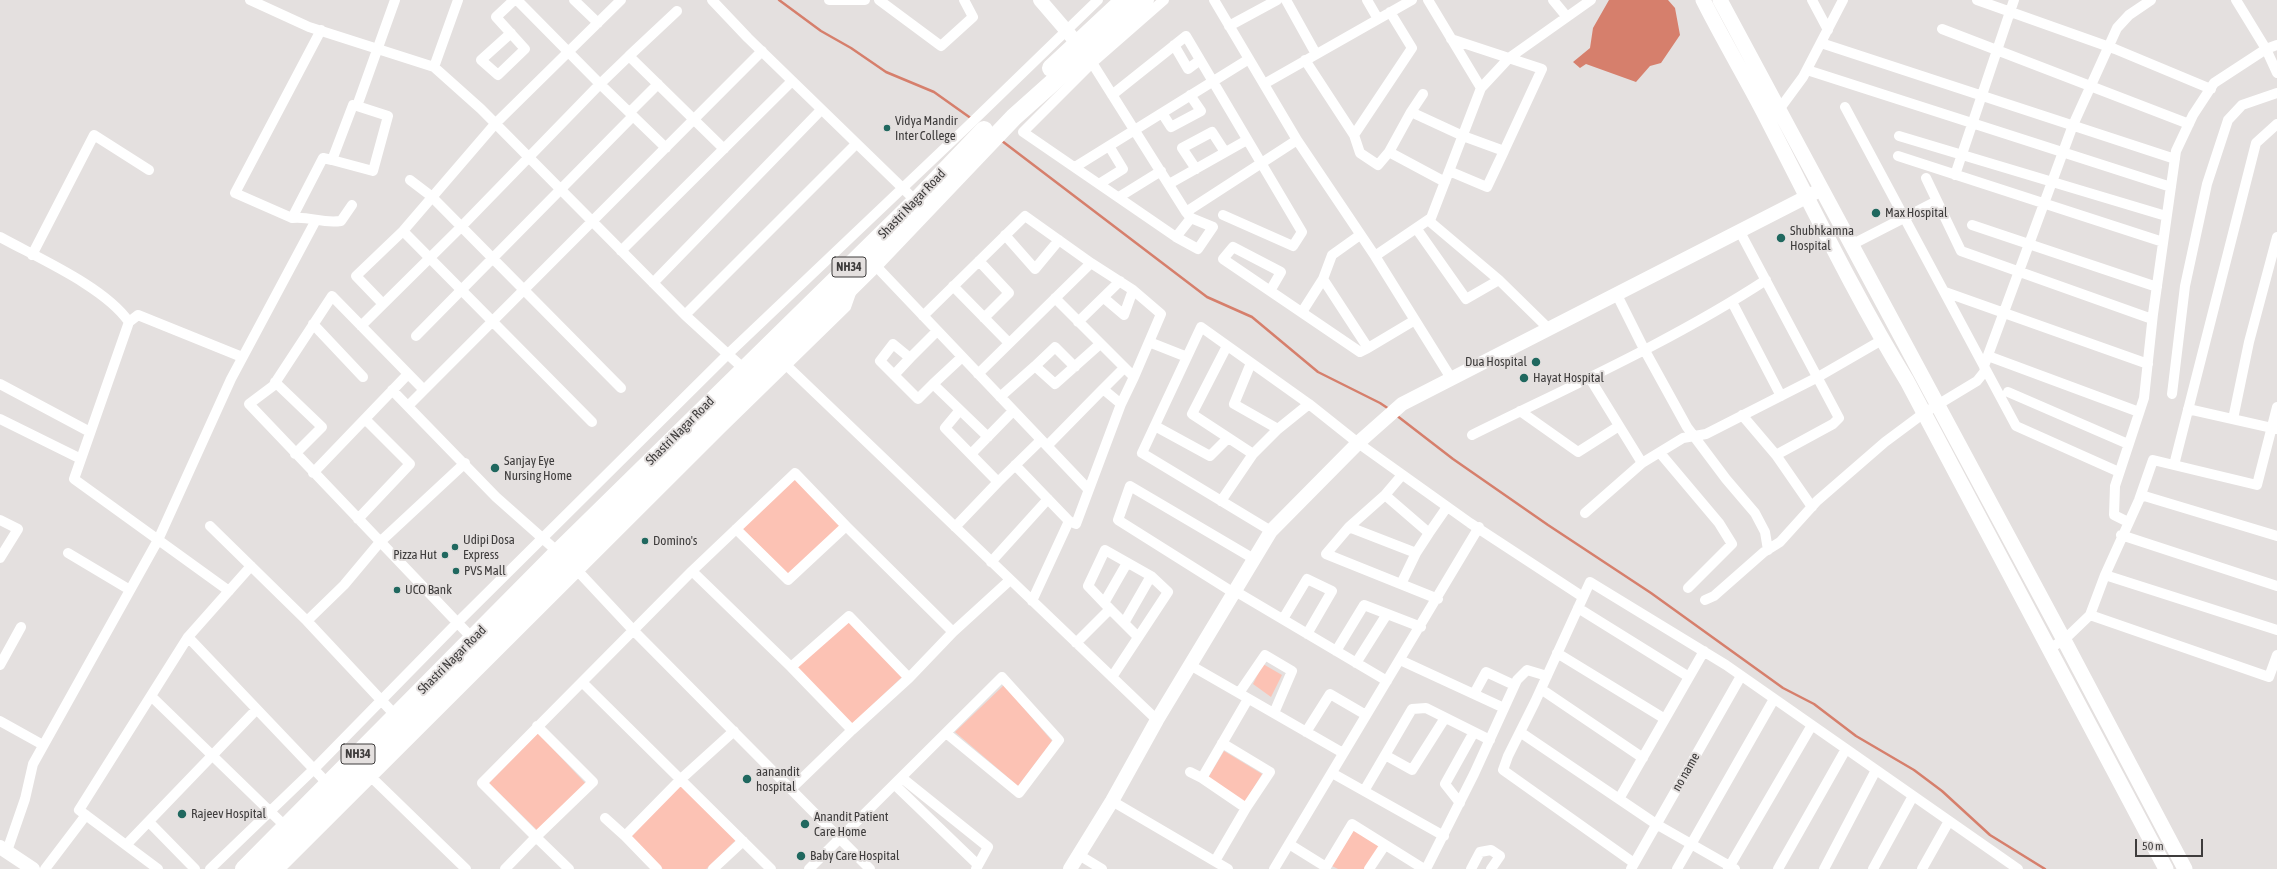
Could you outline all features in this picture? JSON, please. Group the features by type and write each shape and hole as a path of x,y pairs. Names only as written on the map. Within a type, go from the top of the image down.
{"highway":[{"name":"Shastri Nagar Road","path":"750,374 921,206 1009,114 1085,53 1124,0"},
{"name":"NH34","path":"1085,53 1145,0"},
{"name":"NH34","path":"569,562 750,374 782,362 874,264 921,206"},
{"name":"Shastri Nagar Road","path":"244,869 396,716 569,562"},
{"name":"NH34","path":"263,869 366,773 478,644"}],"main road":[{"path":"1703,0 1772,114 1820,189 1851,246 1930,410 2050,648 2166,869"},
{"path":"1720,0 1772,114 1806,198 1882,340 1930,410 2064,640 2185,869"},
{"path":"2089,723 2105,716"}],"street":[{"path":"250,0 321,30 434,67 495,124 685,315 750,374"},
{"path":"357,106 395,0"},
{"path":"434,67 458,0"},
{"path":"511,33 496,17 515,0 666,148"},
{"path":"574,0 598,23"},
{"path":"383,304 356,276 403,231 430,196 495,124 621,0"},
{"path":"712,0 821,110 921,206"},
{"path":"829,0 865,0"},
{"path":"879,0 941,46 973,17 964,0"},
{"path":"1040,0 1085,53 1189,215 1213,228 1198,250 1176,237 1023,132 1085,53 1164,0"},
{"path":"210,869 313,770 456,623 728,354 902,187 974,121 1065,30 1098,0"},
{"path":"1214,0 1297,140 1374,256 1452,378"},
{"path":"1229,26 1277,0"},
{"path":"1286,0 1316,54"},
{"path":"1367,0 1378,19"},
{"path":"1264,84 1412,0"},
{"path":"1428,0 1481,88"},
{"path":"1553,0 1567,17"},
{"path":"1374,256 1432,218 1481,88 1509,58 1591,0"},
{"path":"1812,0 1828,30"},
{"path":"1772,114 1807,70 1843,0"},
{"path":"1977,0 2108,47 2210,88"},
{"path":"1955,175 2014,0"},
{"path":"1705,600 1714,596 1768,550 1780,542 1812,507 1885,442 1930,410 1977,381 1985,371 1984,366 2073,125 2090,86 2117,28 2129,14 2151,0"},
{"path":"2236,0 2266,49 2277,73"},
{"path":"361,326 461,227 600,84 677,11"},
{"path":"1354,135 1412,48 1390,12"},
{"path":"1942,29 2189,124"},
{"path":"321,30 235,193 292,218 306,217 327,223 341,221 349,212 352,205"},
{"path":"1112,95 1186,36 1302,232 1293,246 1223,215"},
{"path":"1449,170 1487,187 1542,69 1451,39"},
{"path":"1821,42 2175,159"},
{"path":"1174,45 1188,69 1200,60"},
{"path":"2128,522 2114,516 2114,486 2144,398 2152,318 2176,151 2189,124 2214,82 2266,49 2277,45"},
{"path":"409,405 491,321 762,51"},
{"path":"629,56 724,149"},
{"path":"1075,167 1249,59"},
{"path":"1306,60 1354,135 1360,153 1378,165 1388,152 1423,94"},
{"path":"1807,70 2171,187"},
{"path":"621,251 792,81"},
{"path":"416,336 560,189 658,84"},
{"path":"2172,394 2185,286 2207,184 2228,120 2242,105 2277,93"},
{"path":"1162,113 1171,127 1201,111 1190,95"},
{"path":"292,218 323,158 373,171 388,116 353,105 332,160"},
{"path":"1845,107 2016,426 2119,472"},
{"path":"653,283 821,110"},
{"path":"1411,112 1463,136 1504,151"},
{"path":"2174,465 2256,143 2277,124"},
{"path":"1196,169 1182,148 1212,132 1225,152"},
{"path":"32,255 94,135 149,170"},
{"path":"1899,136 2166,216"},
{"path":"1169,184 1247,140"},
{"path":"1176,237 1189,215 1297,140"},
{"path":"685,315 856,144"},
{"path":"1099,184 1123,169 1109,146"},
{"path":"1388,152 1445,182"},
{"path":"1898,156 2163,242"},
{"path":"1119,197 1161,171"},
{"path":"1926,178 1961,251 2152,318"},
{"path":"410,180 430,196 621,388"},
{"path":"1070,869 1112,801 1157,720 1271,531 1358,443 1402,404 1740,232 1806,198 1820,189"},
{"path":"1851,246 1937,201"},
{"path":"923,316 1025,216 1091,263 1133,290 1161,314 1121,404 1076,524 1069,522 1015,465"},
{"path":"33,869 3,849 25,799 33,764 158,540 242,357 316,220"},
{"path":"1428,220 1499,280 1549,329"},
{"path":"1972,225 2157,286"},
{"path":"1416,228 1466,299 1499,280"},
{"path":"403,231 592,422"},
{"path":"1740,232 1839,418 1833,424 1776,455"},
{"path":"1302,312 1323,279 1332,255 1360,235"},
{"path":"1005,236 1035,269 1059,240"},
{"path":"0,237 99,292 120,309 129,322"},
{"path":"2232,419 2249,342 2277,237"},
{"path":"1270,290 1281,272 1233,247 1223,259 1360,352 1414,320"},
{"path":"979,261 1009,294 984,318"},
{"path":"978,374 1091,263"},
{"path":"874,264 1088,489"},
{"path":"1323,279 1368,348"},
{"path":"1472,435 1644,349 1732,302 1766,280"},
{"path":"1078,322 1120,281"},
{"path":"953,286 1009,343"},
{"path":"1104,298 1124,315 1133,290"},
{"path":"1945,292 2148,364"},
{"path":"1616,295 1644,349 1694,436 1726,479 1755,513 1765,532 1768,550"},
{"path":"424,390 332,296 275,382 249,404 313,474 478,644"},
{"path":"1055,298 1134,377"},
{"path":"1732,302 1781,396"},
{"path":"229,592 74,479 129,322 138,315 242,357"},
{"path":"313,324 363,377"},
{"path":"1271,531 1142,453 1201,327 1309,404 1358,443 1447,507 1583,597"},
{"path":"894,375 938,331"},
{"path":"1585,513 1642,463 1683,438 1706,434 1818,377 1882,340"},
{"path":"1149,342 1187,357"},
{"path":"910,358 893,344 880,361 918,399 962,357"},
{"path":"1035,366 1055,384 1100,344"},
{"path":"1227,346 1192,414 1253,454"},
{"path":"1000,397 1055,347 1075,367"},
{"path":"1988,356 2139,412"},
{"path":"280,869 366,773 569,562 782,362 1157,720"},
{"path":"1251,363 1234,404 1278,429"},
{"path":"955,527 1015,465 1044,443 1124,368"},
{"path":"313,474 408,374"},
{"path":"1589,377 1642,463"},
{"path":"275,382 322,427 294,454"},
{"path":"0,384 90,432"},
{"path":"933,384 988,437"},
{"path":"1103,388 1121,404"},
{"path":"392,390 409,405 496,497 569,562 633,630 870,869"},
{"path":"2008,392 2128,444"},
{"path":"1221,501 1253,454 1278,429 1309,404"},
{"path":"2050,648 2064,640 2090,615 2122,535 2141,496 2153,460 2257,485 2274,428 2277,407"},
{"path":"2188,409 2274,428"},
{"path":"960,410 945,428 998,482"},
{"path":"971,454 1013,411"},
{"path":"1520,411 1578,452 1619,426"},
{"path":"1742,415 1776,455 1812,507"},
{"path":"0,419 81,459"},
{"path":"358,519 410,464 365,419"},
{"path":"1155,426 1210,456 1228,438"},
{"path":"1660,453 1719,523 1732,544 1688,588"},
{"path":"307,621 344,585 380,542 465,463"},
{"path":"569,869 482,783 692,571 795,473 953,632"},
{"path":"1402,475 1385,495 1349,528 1326,554 1438,599"},
{"path":"1254,559 1130,486 1118,520 1235,592 1283,619 1387,682"},
{"path":"1385,495 1429,533"},
{"path":"2141,496 2277,536"},
{"path":"991,562 1048,499"},
{"path":"1401,584 1416,553 1447,507"},
{"path":"0,520 18,529 0,558"},
{"path":"1032,601 1069,522"},
{"path":"210,526 307,621 382,699 396,716"},
{"path":"736,529 788,580 846,526"},
{"path":"1349,528 1416,553"},
{"path":"1274,869 1366,715 1421,628 1479,528"},
{"path":"2122,535 2277,586"},
{"path":"1112,677 1168,592 1151,576 1105,550 1088,586 1138,637"},
{"path":"68,553 130,590"},
{"path":"1076,643 1107,606 1127,563"},
{"path":"158,869 79,810 188,637 251,566"},
{"path":"692,571 791,667 852,730"},
{"path":"2105,575 2277,630"},
{"path":"1124,623 1151,576"},
{"path":"1283,619 1307,579 1332,591 1307,634"},
{"path":"791,789 909,678 953,632 1010,580"},
{"path":"1632,866 1503,770 1590,582 1704,651 2018,869"},
{"path":"1336,651 1364,604 1421,628"},
{"path":"1578,608 1689,677"},
{"path":"1356,663 1387,614"},
{"path":"2090,615 2270,677 2277,655"},
{"path":"791,667 849,616 909,678"},
{"path":"0,665 21,627"},
{"path":"188,637 313,770 328,784"},
{"path":"1619,799 1704,651"},
{"path":"1557,654 1665,719"},
{"path":"1239,693 1265,655 1292,671 1274,713"},
{"path":"1400,660 1504,708"},
{"path":"1190,665 1343,753"},
{"path":"1289,844 1327,868 1352,824 1425,869 1444,836 1517,680 1528,670 1547,676"},
{"path":"1474,694 1486,672 1514,685"},
{"name":"no name","path":"1632,866 1741,676"},
{"path":"809,869 841,839 898,781 946,733 1002,677 1059,740 1019,793 946,733"},
{"path":"582,682 771,869"},
{"path":"1541,689 1643,758"},
{"path":"1306,732 1330,694 1366,715"},
{"path":"151,696 212,758 286,826"},
{"path":"1202,778 1248,698"},
{"path":"1677,869 1774,699"},
{"path":"1364,791 1412,709 1426,708 1490,740"},
{"path":"126,845 212,758 256,710"},
{"path":"1385,755 1412,770 1445,718"},
{"path":"0,721 43,745"},
{"path":"1520,732 1656,824 1731,868 1812,725"},
{"path":"504,869 592,782 537,726"},
{"path":"625,836 681,779 734,731"},
{"path":"1460,803 1445,784 1474,732"},
{"path":"1214,861 1270,772 1222,743"},
{"path":"1778,869 1846,749"},
{"path":"1824,869 1876,770"},
{"path":"1190,772 1202,778 1246,808"},
{"path":"366,773 466,869"},
{"path":"1332,773 1444,836"},
{"path":"898,781 988,847 977,867 898,781"},
{"path":"1873,869 1913,796"},
{"path":"1112,801 1228,869"},
{"path":"45,869 86,816"},
{"path":"605,818 657,869"},
{"path":"1922,869 1949,821"},
{"path":"149,822 195,869"},
{"path":"713,869 743,841"},
{"path":"1369,869 1384,845"},
{"path":"1471,869 1480,852 1491,850 1500,856 1491,869"},
{"path":"1079,854 1102,869"}],"shaded area":[{"path":"1609,0 1668,0 1675,8 1680,35 1661,63 1650,66 1636,82 1586,64 1580,68 1573,62 1590,48 1593,28"},
{"path":"795,477 841,526 788,574 742,528"},
{"path":"849,621 902,677 852,724 797,668"},
{"path":"1263,664 1282,675 1271,697 1253,684"},
{"path":"1004,685 1052,741 1018,786 955,732"},
{"path":"538,733 586,784 537,830 489,783"},
{"path":"1224,751 1262,774 1245,802 1208,778"},
{"path":"681,784 736,840 706,869 663,869 631,837"},
{"path":"1354,830 1380,847 1365,869 1338,869 1332,866"}],"waterway":[{"path":"779,0 821,31 851,48 886,72 934,92 972,119"},
{"path":"1002,141 1207,297 1252,317 1318,372 1389,409"},
{"path":"1396,415 1453,459 1548,525 1651,593 1783,688 1814,704 1856,736 1914,770 1942,791 1990,835 2045,869"}],"place":[{"name":"Vidya Mandir Inter College","path":"887,128"},
{"name":"Max Hospital","path":"1876,213"},
{"name":"Shubhkamna Hospital","path":"1781,238"},
{"name":"Dua Hospital","path":"1536,362"},
{"name":"Hayat Hospital","path":"1524,378"},
{"name":"Sanjay Eye Nursing Home","path":"495,468"},
{"name":"Domino's","path":"645,541"},
{"name":"Udipi Dosa Express","path":"455,547"},
{"name":"Pizza Hut","path":"445,555"},
{"name":"PVS Mall","path":"456,571"},
{"name":"UCO Bank","path":"397,590"},
{"name":"aanandit hospital","path":"747,779"},
{"name":"Rajeev Hospital","path":"182,814"},
{"name":"Anandit Patient Care Home","path":"805,824"},
{"name":"Baby Care Hospital","path":"801,856"}]}
